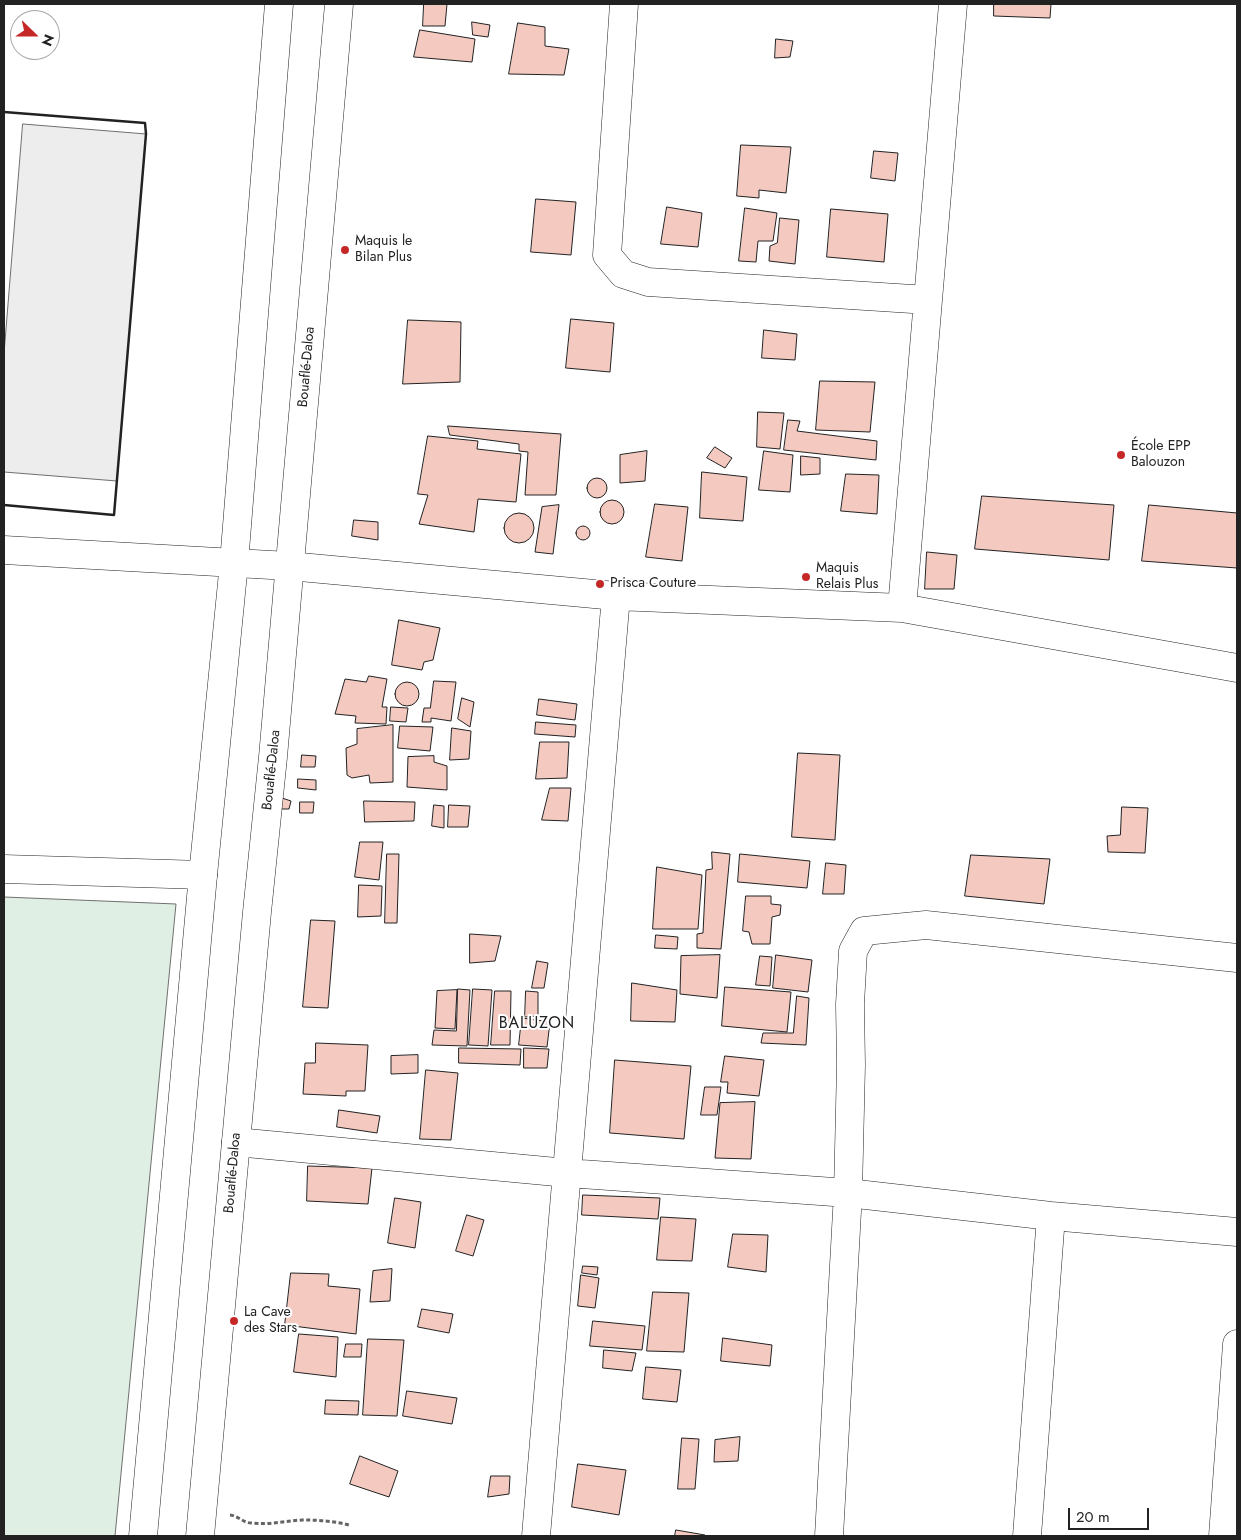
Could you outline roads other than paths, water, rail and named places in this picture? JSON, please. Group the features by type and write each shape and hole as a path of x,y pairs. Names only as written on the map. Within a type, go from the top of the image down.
{"main road":[{"path":"144,1536 203,876 234,563 279,4"},
{"name":"Bouaflé-Daloa","path":"201,1525 257,912 274,757 339,4"},
{"path":"624,4 607,255 623,274 648,282 928,300"},
{"path":"902,608 953,4"},
{"path":"4,550 290,566 616,596 902,608 1237,668"},
{"path":"536,1536 616,596"},
{"path":"4,869 203,876"},
{"path":"830,1536 848,1193 852,960 853,951 864,931 926,925 1237,958"},
{"path":"236,1142 567,1174 848,1193 1051,1216 1237,1232"},
{"path":"1027,1536 1051,1216"},
{"path":"1223,1536 1237,1344"}],"place":[{"name":"Maquis le Bilan Plus","path":"345,250"},
{"name":"École EPP Balouzon","path":"1121,455"},
{"name":"Maquis Relais Plus","path":"806,577"},
{"name":"Prisca Couture","path":"600,584"},
{"name":"La Cave des Stars","path":"234,1321"}],"district":[{"name":"BALUZON","path":"537,1024"}]}
